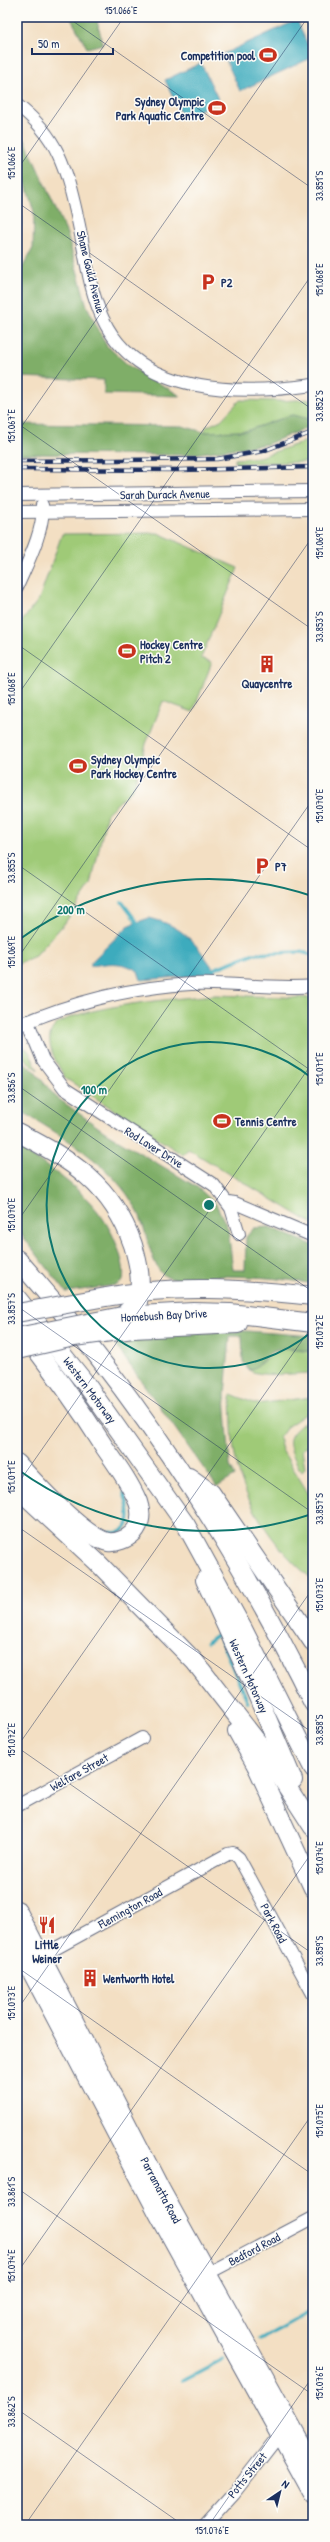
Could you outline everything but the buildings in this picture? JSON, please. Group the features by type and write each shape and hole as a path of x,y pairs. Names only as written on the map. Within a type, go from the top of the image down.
{"highway":[{"path":"17,1132 75,1164 98,1184 110,1199 125,1226 137,1258 141,1277 140,1293 127,1323"},
{"name":"Western Motorway","path":"17,1259 89,1343 222,1534 265,1606 313,1703"},
{"name":"Homebush Bay Drive","path":"17,1313 106,1297 140,1293 225,1290 313,1296"},
{"name":"Western Motorway","path":"17,1298 86,1384 186,1525 243,1629 313,1768"},
{"name":"Homebush Bay Drive","path":"17,1337 127,1323 193,1312 230,1313 313,1323"},
{"path":"17,1350 127,1323 244,1324 313,1327"},
{"path":"17,1325 80,1408 122,1474 138,1503 141,1517 139,1523 132,1533 122,1540 109,1542 102,1540 84,1528 17,1463"},
{"name":"Western Motorway","path":"176,1466 211,1493 313,1642"},
{"path":"17,1488 97,1562 184,1654 195,1662 262,1748 313,1827"},
{"name":"Western Motorway","path":"186,1525 209,1591 250,1678 313,1827"},
{"path":"184,1654 190,1667 233,1724 257,1767 313,1888"},
{"name":"Parramatta Road","path":"17,1910 28,1959"},
{"name":"Parramatta Road","path":"17,1944 28,1959 200,2277 286,2431 313,2494"},
{"name":"Parramatta Road","path":"286,2431 313,2465"}],"street":[{"name":"Shane Gould Avenue","path":"17,105 43,128 54,144 67,172 96,301 114,337 128,352 143,365 161,375 199,386 280,390 313,385"},
{"name":"Sarah Durack Avenue","path":"17,495 313,491"},
{"path":"275,492 276,509"},
{"path":"17,587 35,541 43,511 41,494"},
{"name":"Sarah Durack Avenue","path":"17,512 313,509"},
{"path":"22,1023 56,1010 86,1002 131,992 190,984 313,986"},
{"name":"Rod Laver Drive","path":"22,1023 43,1060 64,1089 208,1180 228,1202"},
{"path":"239,1234 228,1202 235,1203 313,1236"},
{"name":"Welfare Street","path":"17,1806 142,1738"},
{"name":"Flemington Road","path":"28,1959 228,1854 234,1853"},
{"name":"Park Road","path":"234,1853 239,1858 313,1994"},
{"name":"Bedford Road","path":"200,2277 313,2218"},
{"name":"Potts Street","path":"205,2525 286,2431"}],"green space":[{"path":"70,17 96,17 103,44 87,48"},
{"path":"17,132 24,138 67,234 87,306 106,345 129,366 181,396 104,394 104,380 17,377 17,278 33,248 34,212 25,180 17,168"},
{"path":"17,193 22,218 17,254"},
{"path":"313,399 313,420 292,415 246,431 204,432 206,427 221,420 240,400 279,401"},
{"path":"292,415 313,420 313,425 268,444 186,455 17,454 17,424 182,426 204,432 246,431"},
{"path":"313,439 313,462 235,463 235,459 259,457"},
{"name":"Sydney Olympic Park Hockey Centre","path":"158,533 238,568 201,658 212,662 193,712 163,701 146,744 133,789 107,813 91,885 64,924 35,956 17,964 17,628 39,599 62,534"},
{"name":"Tennis Centre","path":"215,995 313,998 313,1224 188,1149 183,1155 65,1078 52,1053 50,1046 51,1033 54,1027 65,1020 105,1008"},
{"path":"17,1043 28,1050 38,1070 17,1052"},
{"path":"17,1057 33,1070 56,1097 105,1132 197,1187 216,1204 228,1229 233,1270 245,1270 246,1237 254,1228 269,1227 313,1245 313,1284 253,1277 216,1276 176,1280 165,1276 160,1272 152,1256 138,1212 115,1179 101,1165 85,1153 17,1109"},
{"path":"17,1146 63,1178 90,1203 102,1217 119,1251 123,1269 123,1281 117,1285 66,1292 17,1229"},
{"path":"246,1331 313,1336 313,1352 296,1349 274,1351 250,1370 243,1362 242,1336 230,1336 225,1395 230,1466 235,1476 217,1487 109,1336"},
{"path":"284,1349 313,1352 313,1373 268,1374 250,1370 278,1351"},
{"path":"231,1394 256,1404 313,1397 313,1409 288,1426 279,1438 282,1450 313,1501 313,1580 287,1556 276,1543 256,1514 248,1498 235,1456 232,1430"},
{"path":"313,1416 313,1450 306,1446 302,1449 305,1468 301,1472 292,1452 290,1440 296,1429"}],"water":[{"name":"Competition pool","path":"297,20 313,57 240,91 223,54"},
{"path":"201,63 219,101 183,118 165,80"},
{"path":"149,918 172,926 189,938 203,954 217,974 141,980 138,971 121,964 91,966 91,962 129,925"}],"waterway":[{"path":"122,902 137,922"},
{"path":"214,969 252,954 301,952 313,955"},
{"path":"17,1448 28,1463"},
{"path":"103,1531 113,1533 121,1532 126,1528 129,1516 124,1493"},
{"path":"207,1642 218,1634 248,1702"},
{"path":"260,2339 313,2310"},
{"path":"183,2381 223,2360"}],"railway":[{"path":"17,461 217,459 263,451 313,432"},
{"path":"17,469 179,470 313,467"}],"place":[{"name":"Competition pool","path":"268,55"},
{"name":"Sydney Olympic Park Aquatic Centre","path":"217,108"},
{"name":"P2","path":"208,282"},
{"name":"Hockey Centre Pitch 2","path":"127,651"},
{"name":"Quaycentre","path":"267,664"},
{"name":"Sydney Olympic Park Hockey Centre","path":"78,766"},
{"name":"P7","path":"262,866"},
{"name":"Tennis Centre","path":"222,1121"},
{"name":"Little Weiner","path":"47,1925"},
{"name":"Wentworth Hotel","path":"90,1978"}]}
